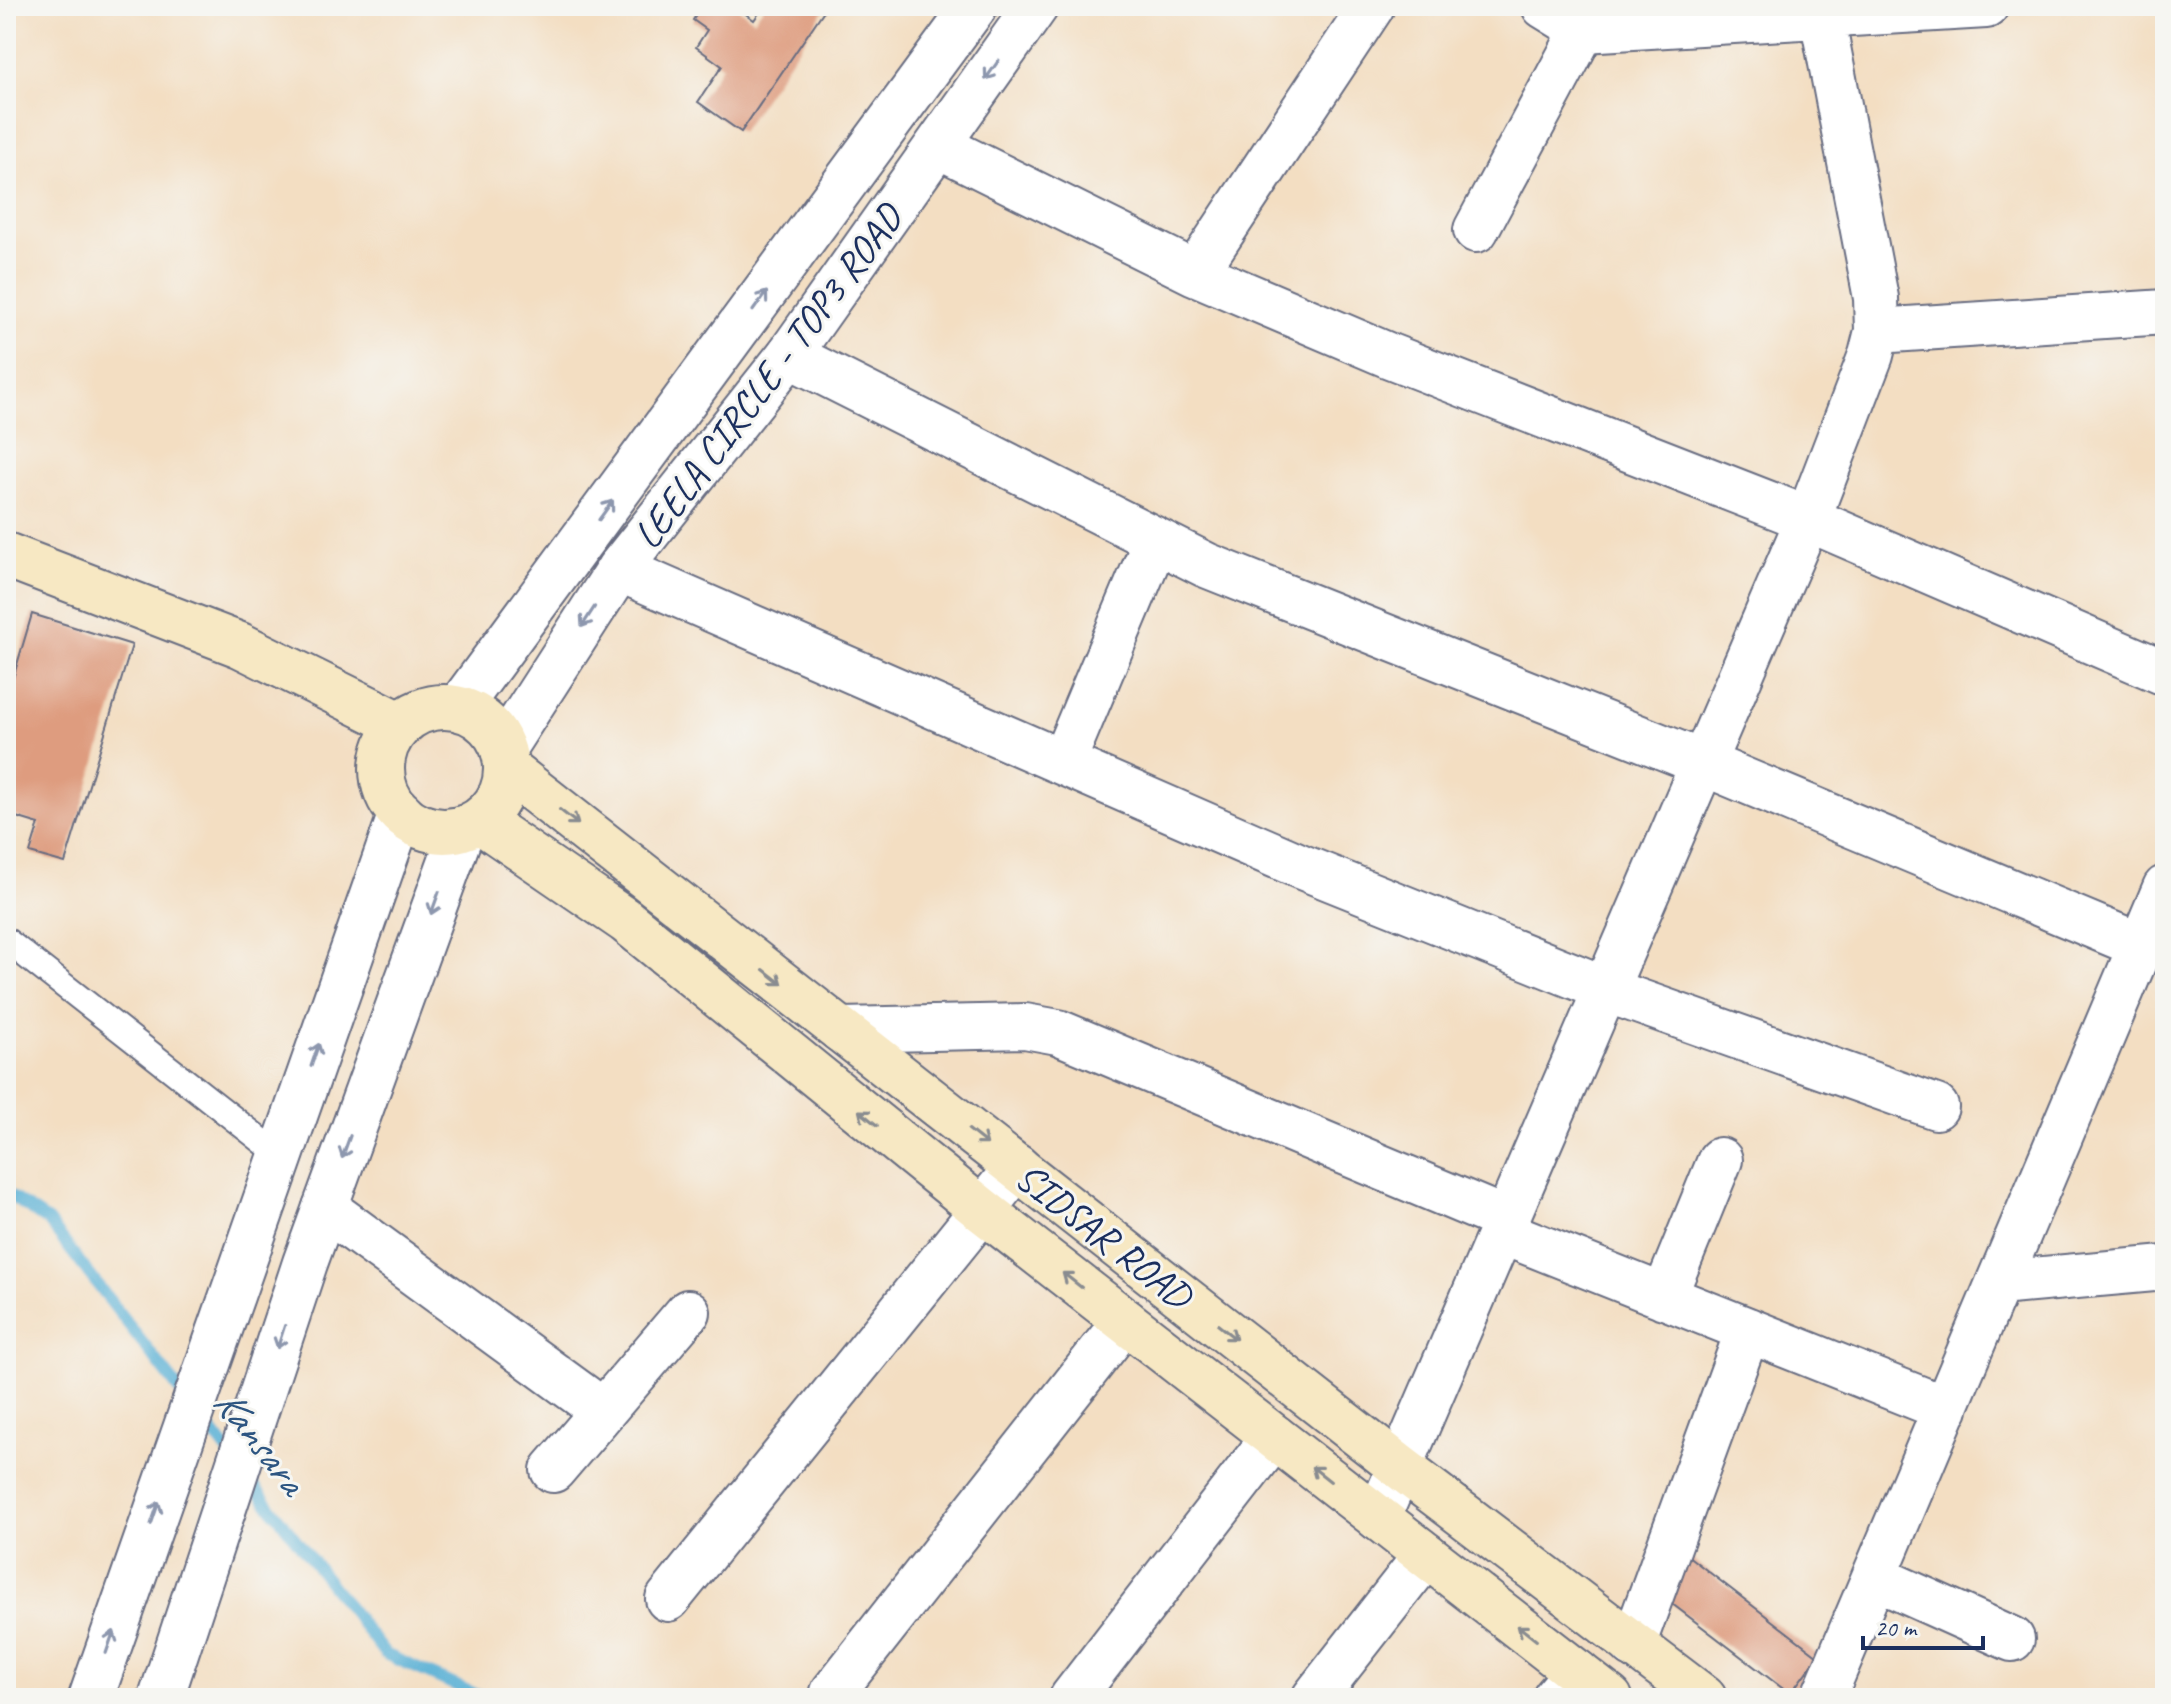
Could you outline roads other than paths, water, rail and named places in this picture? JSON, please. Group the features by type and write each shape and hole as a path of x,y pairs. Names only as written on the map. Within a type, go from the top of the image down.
{"main road":[{"path":"6,555 240,645 400,724"},
{"path":"437,706 459,707 478,716 494,730 505,759 504,789 495,807 471,825 435,831 422,828 401,813 391,802 383,783 381,761 388,741 400,724 417,711 437,706"},
{"name":"SIDSAR ROAD","path":"505,759 841,1030 1400,1467 1704,1698"},
{"name":"SIDSAR ROAD","path":"471,825 626,921 981,1209 1426,1555 1581,1689"}],"street":[{"name":"LEELA CIRCLE - TOP3 ROAD","path":"459,707 975,6"},
{"name":"LEELA CIRCLE - TOP3 ROAD","path":"505,759 619,569 789,355 1036,6"},
{"path":"1195,273 1372,6"},
{"path":"1544,6 1583,30 1986,6"},
{"path":"1378,1518 1808,519 1871,355 1877,331 1876,298 1822,16"},
{"path":"1476,230 1583,30"},
{"path":"939,146 1195,273 1390,356 1808,519 2165,673"},
{"path":"867,155 911,185"},
{"path":"1877,331 2165,312"},
{"path":"789,355 1206,565 1703,763 2144,968"},
{"path":"1063,762 1156,540"},
{"path":"619,569 1302,867 1607,989 1936,1107"},
{"path":"91,1698 401,813"},
{"path":"161,1698 305,1263 471,825"},
{"path":"1823,1698 1999,1283 2144,968 2165,888"},
{"path":"841,1030 1025,1026 1058,1032 1664,1297 1946,1409"},
{"path":"1664,1297 1720,1160"},
{"path":"668,1599 1017,1167"},
{"path":"325,1208 603,1411"},
{"path":"1999,1283 2165,1268"},
{"path":"553,1470 688,1312"},
{"path":"833,1692 1125,1321"},
{"path":"1633,1645 1748,1330"},
{"path":"1072,1698 1274,1437"},
{"path":"1314,1698 1426,1555"},
{"path":"1874,1577 2012,1639"}],"lane":[{"path":"6,940 280,1155"}],"waterway":[{"name":"Kansara","path":"6,1193 48,1221 187,1400"},
{"name":"Kansara","path":"201,1417 231,1456"},
{"name":"Kansara","path":"245,1474 385,1654 484,1698"}]}
